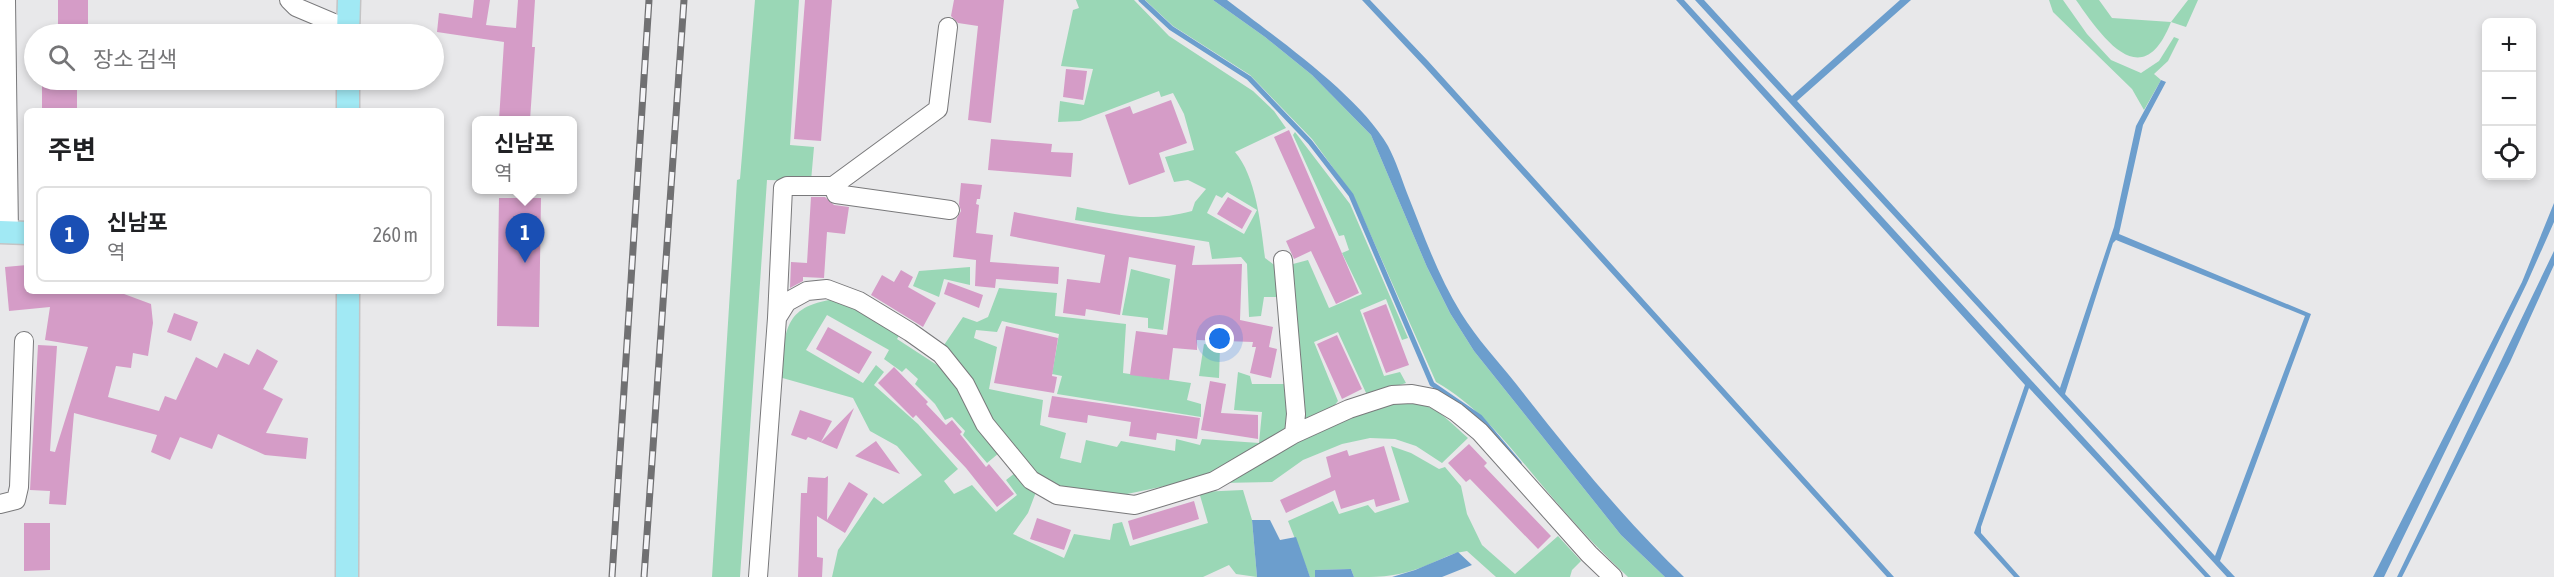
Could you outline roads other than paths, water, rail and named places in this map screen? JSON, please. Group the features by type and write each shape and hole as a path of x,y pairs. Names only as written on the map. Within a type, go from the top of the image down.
{"main road":[{"path":"348,0 348,24"},
{"path":"348,90 348,108"},
{"path":"347,577 348,294"}],"street":[{"path":"6,0 12,233"},
{"path":"289,0 296,7 331,24"},
{"path":"758,577 777,318 783,189 787,186 833,186 938,109 948,27"},
{"path":"833,186 836,194 950,210"},
{"path":"1283,260 1296,414 1294,434"},
{"path":"777,318 787,302 807,291 827,289 859,301 941,354 959,376 985,424 1031,480 1057,495 1135,505 1214,481 1294,434 1348,409 1392,395 1413,394 1433,399 1456,412 1480,432 1589,554 1613,577"},
{"path":"0,504 16,500 19,486 24,341"}],"water":[{"path":"1213,0 1227,0 1291,49 1337,87 1375,127 1391,152 1438,269 1467,323 1597,484 1639,532 1684,577 1665,577 1621,535 1474,351 1450,313 1427,267 1371,135 1312,75 1265,37"},
{"path":"1362,0 1370,0 1428,61 1894,577 1887,577"},
{"path":"1676,0 1684,0 2211,577 2205,577 2029,388 1981,527 1981,533 2020,577 2014,577 1974,533 2025,385"},
{"path":"1695,0 1704,0 1792,96 1900,0 1911,0 1797,101 2060,388 2114,227 2136,126 2161,80 2166,82 2143,125 2119,234 2311,314 2220,561 2235,577 2227,577","holes":["2116,240 2305,316 2215,556 2065,394 2113,243"]},
{"path":"2554,203 2554,222 2527,283 2384,577 2373,577 2522,282"},
{"path":"2554,251 2554,265 2510,362 2402,577 2397,577"},
{"path":"1252,520 1270,520 1280,540 1296,537 1310,577 1257,577"},
{"path":"1458,552 1472,565 1442,577 1392,577 1415,570"},
{"path":"1351,569 1354,577 1315,577 1315,570"}],"waterway":[{"path":"1141,0 1171,28 1249,78 1310,142 1351,195 1432,384 1480,417 1519,463"}],"railway":[{"path":"612,577 649,0"},
{"path":"644,577 684,0"}],"place":[{"name":"신남포","path":"525,263"}]}
